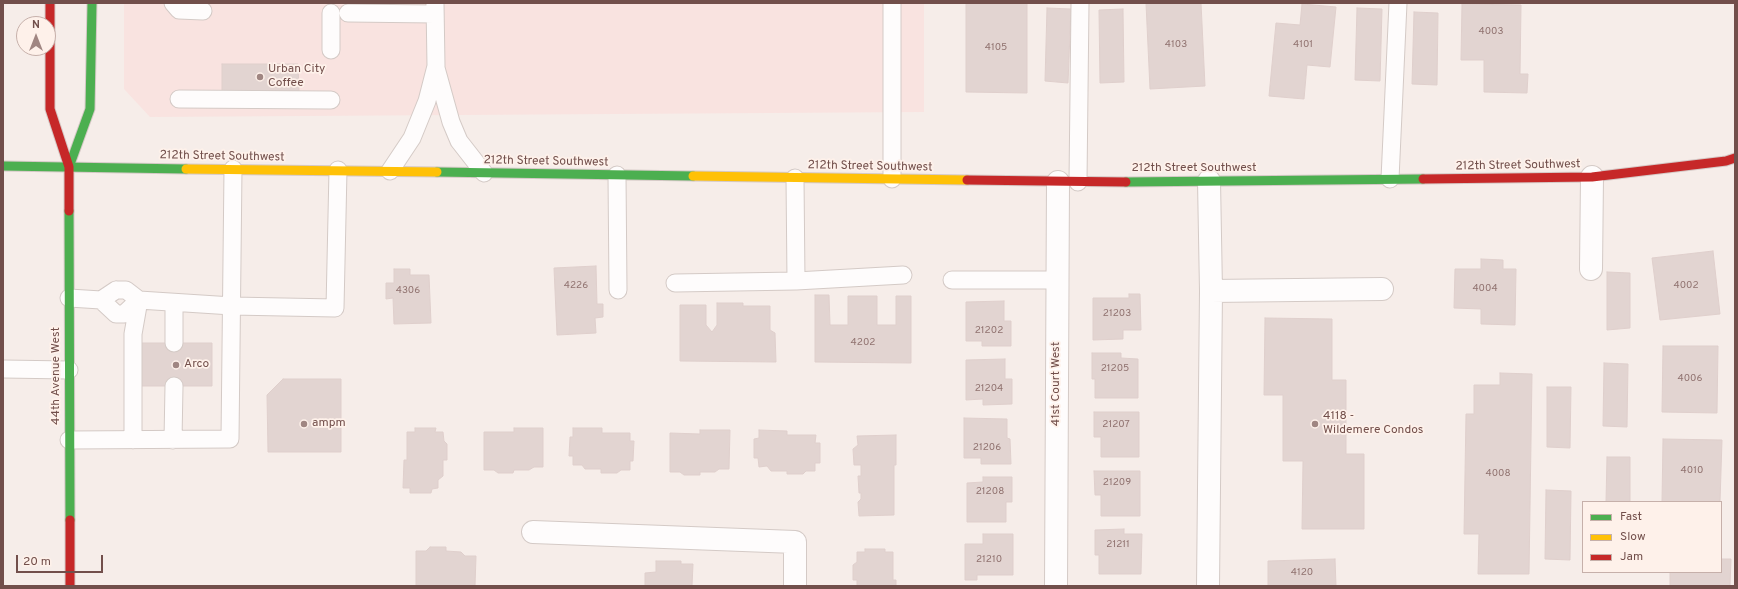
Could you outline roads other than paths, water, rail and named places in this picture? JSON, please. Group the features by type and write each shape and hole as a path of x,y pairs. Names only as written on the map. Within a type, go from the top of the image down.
{"main road":[{"name":"44th Avenue West","path":"50,3 50,109 69,167 70,586"},
{"name":"44th Avenue West","path":"69,167 90,109 92,3"},
{"name":"212th Street Southwest","path":"3,166 1068,182 1592,177 1726,161 1735,158"}],"street":[{"path":"1591,269 1592,177"},
{"path":"1208,586 1211,291 1209,181"},
{"name":"41st Court West","path":"1056,586 1057,280 1068,182"},
{"path":"1211,291 1382,288"},
{"path":"533,532 795,542 795,586"}],"lane":[{"path":"173,3 179,10 202,11"},
{"path":"892,3 892,179"},
{"path":"1068,182 1080,3"},
{"path":"1390,179 1398,3"},
{"path":"348,13 435,9 436,66 451,122 459,141 484,173"},
{"path":"331,13 331,50"},
{"path":"390,172 412,138 427,101 436,66"},
{"path":"179,99 331,100"},
{"path":"69,440 230,439 233,169"},
{"path":"69,298 101,300 116,290 126,290 139,300 174,304 335,308 338,170"},
{"path":"618,175 618,290"},
{"path":"795,178 796,281"},
{"path":"676,283 796,281 903,274"},
{"path":"952,280 1057,280"},
{"path":"101,300 116,314 124,314 139,300"},
{"path":"133,440 133,334 139,300"},
{"path":"174,304 174,343"},
{"path":"3,369 69,370"},
{"path":"173,440 174,386"}],"place":[{"name":"Urban City Coffee","path":"260,77"},
{"name":"Arco","path":"176,365"},
{"name":"ampm","path":"304,424"},
{"name":"4118 - Wildemere Condos","path":"1315,424"}]}
